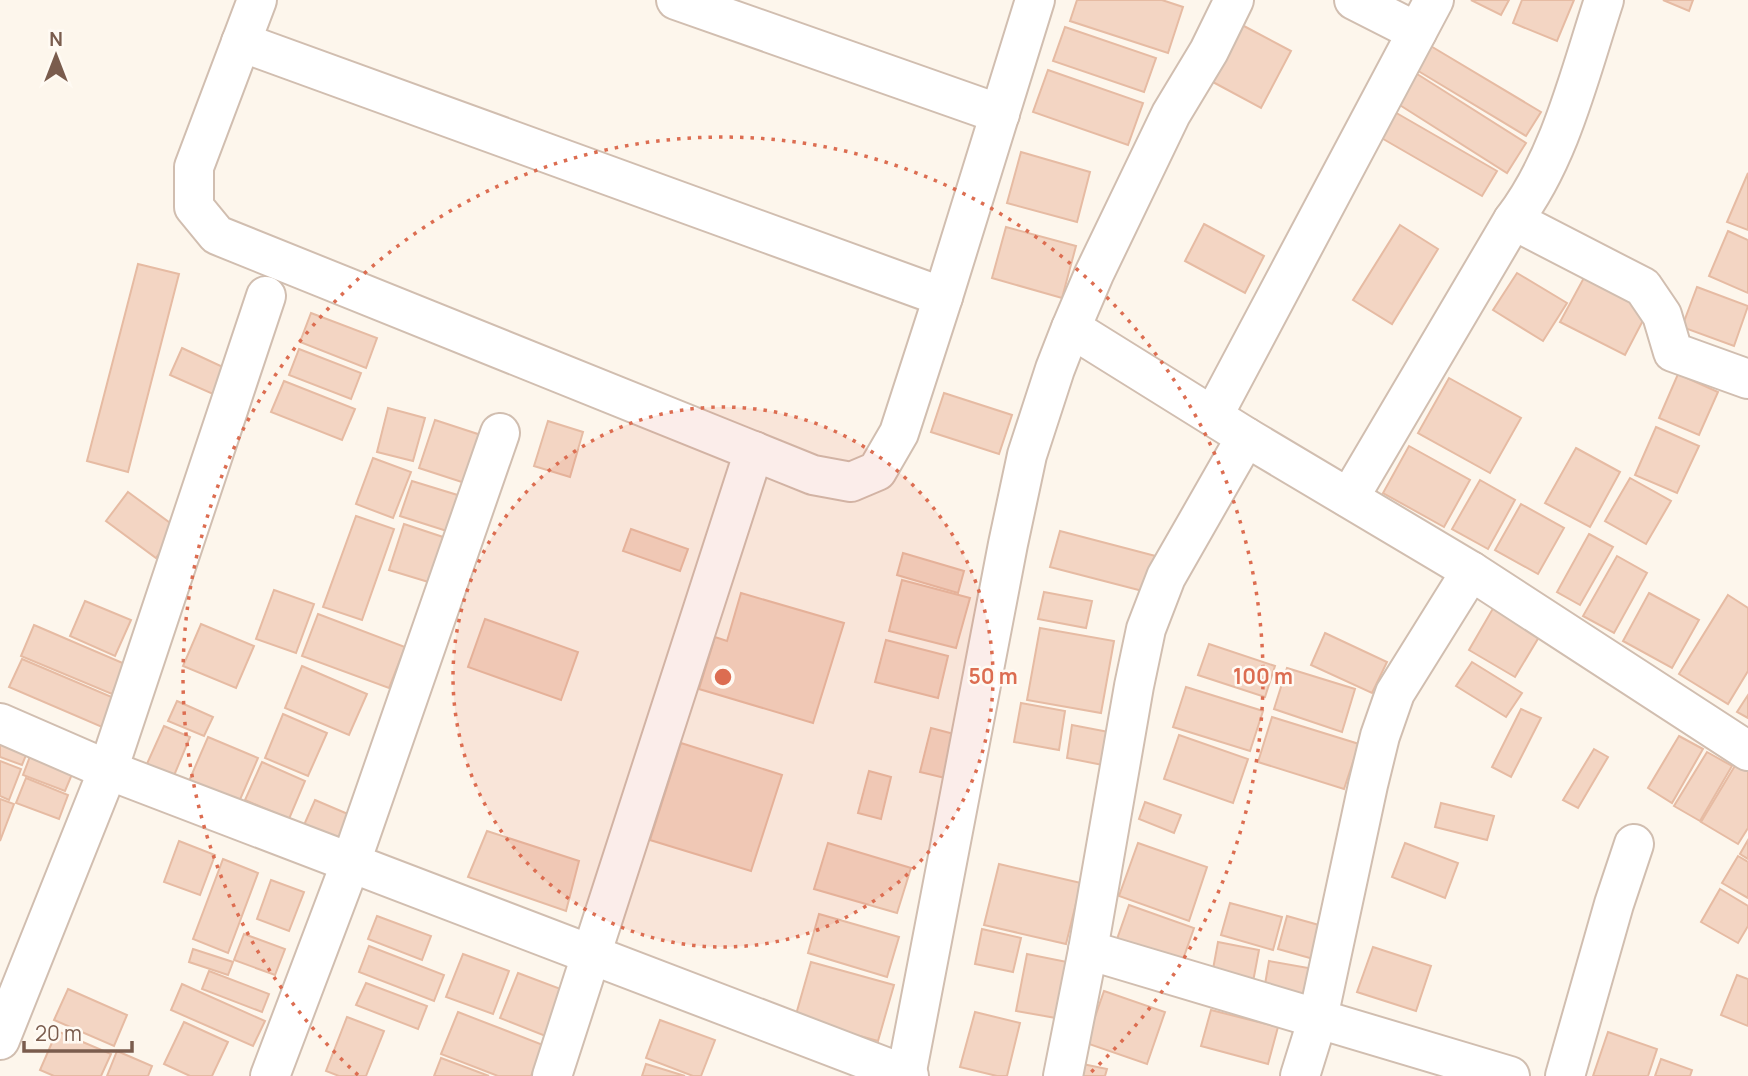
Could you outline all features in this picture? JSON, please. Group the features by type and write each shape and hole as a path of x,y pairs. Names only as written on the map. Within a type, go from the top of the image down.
{"street":[{"path":"257,0 194,167 194,207 217,235 813,475 851,482 877,471 899,433 1035,0"},
{"path":"676,0 1000,114"},
{"path":"0,723 108,770 907,1076 1027,455 1055,369 1094,274 1171,114 1209,51 1234,0"},
{"path":"1213,416 1426,16 1354,0"},
{"path":"1349,498 1545,166 1604,0"},
{"path":"241,43 943,297"},
{"path":"1513,220 1643,287 1662,315 1673,352 1748,379"},
{"path":"0,1040 108,770 266,296"},
{"path":"1071,328 1246,437 1471,571 1748,751"},
{"path":"270,1076 351,862 500,433"},
{"path":"1063,1076 1146,629 1166,577 1246,437"},
{"path":"552,1076 754,451"},
{"path":"1300,1076 1318,1018 1380,736 1395,693 1471,571"},
{"path":"1565,1076 1634,844"},
{"path":"1088,950 1510,1076"}],"building":[{"path":"1077,0 1162,0 1183,7 1168,53 1070,21"},
{"path":"1471,0 1509,0 1501,15"},
{"path":"1522,0 1574,0 1557,41 1513,23"},
{"path":"1663,0 1693,0 1689,11"},
{"path":"1242,25 1291,51 1261,108 1211,81"},
{"path":"1065,27 1156,58 1144,92 1053,61"},
{"path":"1429,45 1541,112 1526,136 1415,69"},
{"path":"1048,70 1143,103 1128,145 1033,112"},
{"path":"1414,72 1526,143 1507,173 1395,102"},
{"path":"1393,111 1497,171 1482,196 1378,136"},
{"path":"1021,152 1090,172 1077,222 1007,203"},
{"path":"1748,173 1748,230 1727,222"},
{"path":"1204,224 1264,256 1245,293 1185,261"},
{"path":"1400,225 1438,249 1392,324 1353,300"},
{"path":"1006,227 1076,246 1062,298 992,278"},
{"path":"1728,231 1748,240 1748,293 1709,276"},
{"path":"138,264 179,274 128,472 87,461"},
{"path":"1517,273 1567,303 1543,341 1493,310"},
{"path":"1586,274 1650,307 1625,355 1560,322"},
{"path":"1697,287 1748,306 1734,346 1682,327"},
{"path":"311,313 377,338 366,368 300,342"},
{"path":"182,348 225,368 213,394 170,375"},
{"path":"299,349 361,373 351,399 289,375"},
{"path":"1678,374 1718,392 1699,435 1659,418"},
{"path":"1449,378 1521,418 1490,473 1418,433"},
{"path":"284,381 355,409 342,440 271,412"},
{"path":"944,393 1012,415 999,454 931,432"},
{"path":"388,408 425,418 413,461 377,452"},
{"path":"435,420 490,438 474,486 419,468"},
{"path":"548,421 583,432 570,477 534,466"},
{"path":"1656,427 1699,446 1677,493 1635,475"},
{"path":"1409,446 1470,480 1444,527 1383,493"},
{"path":"1576,448 1620,472 1590,527 1545,503"},
{"path":"373,458 411,472 393,518 356,504"},
{"path":"1630,478 1671,501 1646,544 1605,521"},
{"path":"1480,480 1515,500 1488,549 1452,529"},
{"path":"412,481 464,497 453,533 400,516"},
{"path":"128,492 177,528 156,558 106,521"},
{"path":"1521,504 1564,528 1538,574 1495,550"},
{"path":"356,516 394,529 362,620 323,607"},
{"path":"404,524 449,539 435,584 389,570"},
{"path":"631,529 688,549 680,571 623,551"},
{"path":"1060,531 1167,559 1158,595 1050,567"},
{"path":"1589,534 1613,547 1580,605 1557,592"},
{"path":"903,553 964,571 958,593 897,575"},
{"path":"1617,556 1647,573 1614,633 1583,616"},
{"path":"902,580 970,598 956,648 889,631"},
{"path":"274,590 314,604 296,653 256,639"},
{"path":"1044,592 1092,601 1086,628 1038,619"},
{"path":"741,593 844,623 813,723 699,689 715,637 727,641"},
{"path":"1649,593 1699,620 1672,668 1623,641"},
{"path":"1728,595 1748,608 1748,671 1728,704 1679,674"},
{"path":"85,601 131,620 115,656 70,636"},
{"path":"1495,605 1542,632 1515,677 1469,650"},
{"path":"318,614 405,647 389,688 302,656"},
{"path":"485,619 578,652 561,700 468,667"},
{"path":"201,624 254,646 236,688 183,666"},
{"path":"34,625 125,664 112,694 21,656"},
{"path":"1040,628 1114,641 1101,713 1027,700"},
{"path":"1325,633 1387,662 1372,693 1311,665"},
{"path":"886,640 948,656 938,698 875,682"},
{"path":"1209,644 1275,666 1265,697 1198,675"},
{"path":"22,659 114,698 102,727 9,687"},
{"path":"1472,662 1522,693 1506,717 1456,686"},
{"path":"302,666 367,694 349,735 285,708"},
{"path":"1287,668 1355,689 1342,732 1274,709"},
{"path":"1186,687 1263,711 1250,751 1173,727"},
{"path":"1748,695 1748,718 1737,712"},
{"path":"177,701 213,717 204,736 168,721"},
{"path":"1021,703 1065,711 1059,750 1014,742"},
{"path":"1521,709 1541,718 1511,777 1492,767"},
{"path":"283,714 327,733 308,776 265,758"},
{"path":"1272,717 1359,744 1344,789 1258,762"},
{"path":"1072,725 1114,733 1108,766 1067,758"},
{"path":"164,726 190,737 173,778 146,766"},
{"path":"931,728 973,739 962,782 920,772"},
{"path":"0,734 30,745 22,765 0,757"},
{"path":"1179,735 1248,759 1233,803 1164,779"},
{"path":"1679,736 1703,749 1672,803 1648,788"},
{"path":"208,737 258,758 239,802 189,781"},
{"path":"681,743 782,775 751,871 650,840"},
{"path":"1594,749 1608,757 1578,808 1563,800"},
{"path":"32,751 75,767 65,791 23,775"},
{"path":"1707,752 1732,766 1700,821 1674,806"},
{"path":"0,761 21,769 9,800 0,796"},
{"path":"262,762 305,781 289,819 245,800"},
{"path":"1736,764 1748,771 1748,828 1738,844 1701,822"},
{"path":"869,771 891,777 881,819 858,813"},
{"path":"26,778 68,795 59,819 16,803"},
{"path":"0,799 14,804 0,841"},
{"path":"315,800 355,817 343,842 304,825"},
{"path":"1145,802 1181,815 1174,833 1139,819"},
{"path":"1441,803 1494,816 1487,840 1435,827"},
{"path":"487,831 579,861 566,911 468,877"},
{"path":"1748,840 1748,859 1740,854"},
{"path":"179,841 215,855 200,895 164,882"},
{"path":"828,843 911,868 897,913 814,889"},
{"path":"1138,843 1207,867 1189,921 1119,896"},
{"path":"1405,843 1458,863 1445,898 1392,877"},
{"path":"1738,856 1748,862 1748,898 1722,883"},
{"path":"223,859 258,873 228,953 193,939"},
{"path":"999,864 1081,883 1066,944 984,925"},
{"path":"271,880 304,892 289,931 257,919"},
{"path":"1720,889 1748,906 1748,926 1738,943 1701,922"},
{"path":"1230,903 1282,917 1273,950 1221,935"},
{"path":"1129,905 1194,928 1181,965 1116,942"},
{"path":"819,914 899,937 887,977 808,953"},
{"path":"377,916 431,936 422,960 368,939"},
{"path":"1287,916 1326,927 1317,960 1278,949"},
{"path":"982,929 1021,938 1013,972 975,964"},
{"path":"244,934 285,949 275,975 234,960"},
{"path":"1218,942 1259,950 1252,987 1211,980"},
{"path":"369,946 444,975 434,1001 359,972"},
{"path":"1373,947 1431,966 1416,1011 1357,992"},
{"path":"193,949 233,962 228,975 189,962"},
{"path":"463,954 509,971 493,1014 446,997"},
{"path":"1027,954 1067,962 1056,1018 1016,1011"},
{"path":"1269,961 1314,969 1308,1004 1263,996"},
{"path":"811,962 894,985 878,1041 795,1018"},
{"path":"209,971 269,994 262,1012 202,989"},
{"path":"518,973 566,991 548,1037 500,1018"},
{"path":"1737,975 1748,979 1748,1026 1721,1015"},
{"path":"366,983 427,1006 418,1029 356,1005"},
{"path":"182,984 265,1021 253,1046 171,1010"},
{"path":"68,989 127,1015 114,1046 54,1020"},
{"path":"1104,991 1165,1012 1147,1064 1086,1043"},
{"path":"1211,1010 1278,1027 1268,1064 1201,1046"},
{"path":"458,1012 543,1045 531,1076 498,1076 441,1054"},
{"path":"975,1012 1020,1023 1007,1076 960,1067"},
{"path":"347,1017 384,1031 366,1076 339,1076 326,1071"},
{"path":"660,1020 715,1040 701,1076 693,1076 646,1058"},
{"path":"184,1022 228,1042 212,1076 190,1076 164,1064"},
{"path":"57,1031 111,1054 101,1076 54,1076 40,1070"},
{"path":"1608,1032 1657,1049 1648,1076 1593,1076"},
{"path":"117,1051 152,1066 148,1076 107,1076"},
{"path":"441,1058 489,1076 434,1076"},
{"path":"1661,1059 1692,1070 1690,1076 1655,1076"},
{"path":"1073,1062 1107,1069 1105,1076 1071,1076"},
{"path":"646,1064 685,1076 642,1076"}]}
